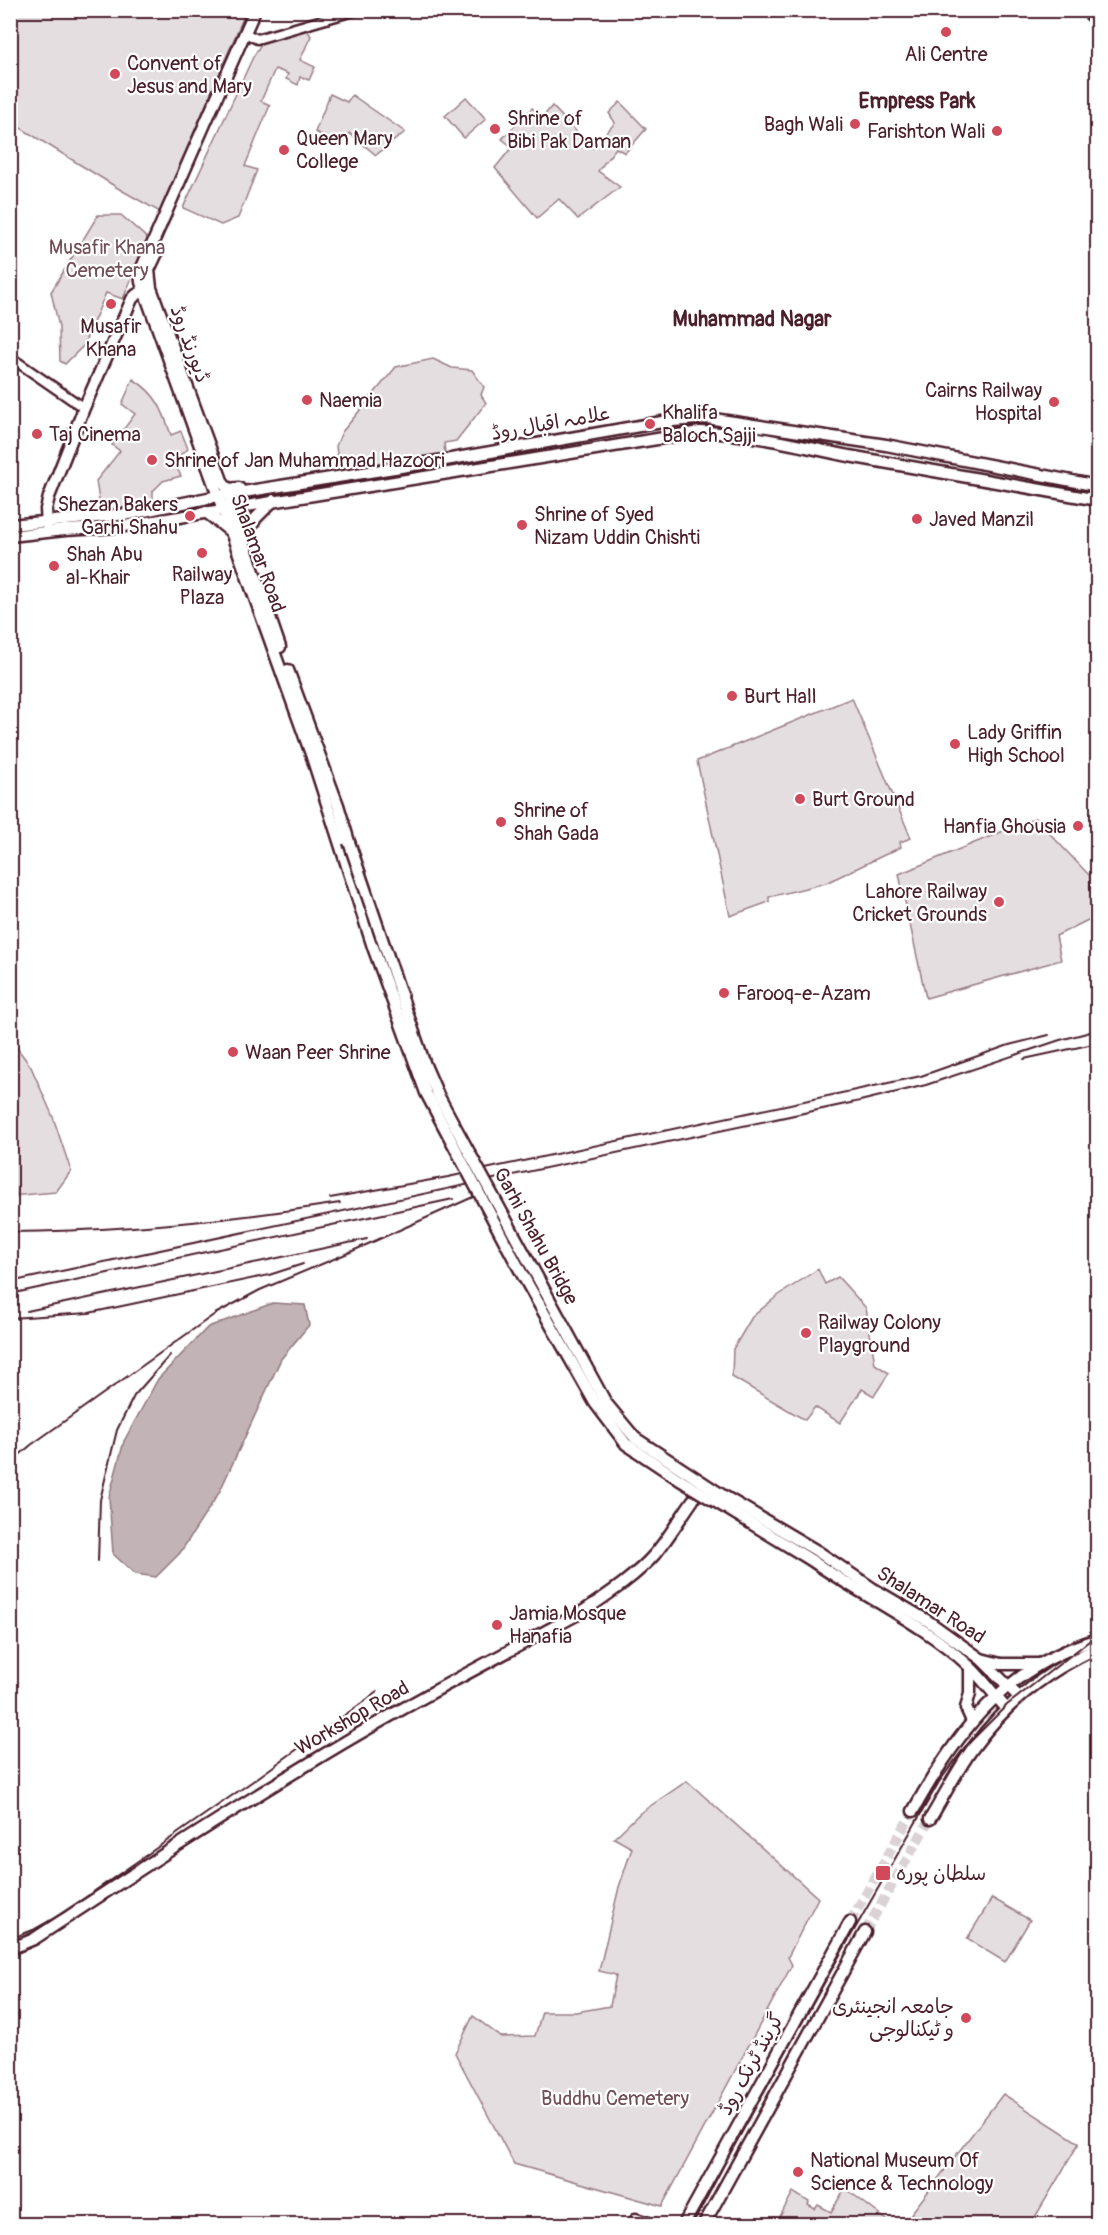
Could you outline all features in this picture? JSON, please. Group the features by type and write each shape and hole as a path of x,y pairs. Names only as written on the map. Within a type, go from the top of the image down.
{"main road":[{"name":"Shalamar Road","path":"255,10 140,272 228,509 244,540 338,805 344,844"},
{"name":"ڈیورنڈ روڈ","path":"262,10 150,270 147,289 222,483 228,489 255,485 264,489"},
{"path":"1085,10 1098,21"},
{"name":"ڈیورنڈ روڈ","path":"47,526 46,509 49,497 84,408 130,304 136,295 147,289"},
{"name":"علامہ اقبال روڈ","path":"10,536 47,526 264,489 662,422 707,418 864,441 1098,486"},
{"name":"علامہ اقبال روڈ","path":"10,525 118,527 274,500 505,465 684,433 709,432 783,441 1098,500"},
{"path":"349,475 353,488"},
{"path":"244,540 256,518 274,500"},
{"name":"Shalamar Road","path":"228,509 231,532 344,844"},
{"path":"206,512 231,532"},
{"name":"Garhi Shahu Bridge","path":"344,844 373,947 426,1093 522,1274 595,1403 626,1444 680,1480 814,1555"},
{"name":"Garhi Shahu Bridge","path":"344,844 438,1095 606,1402 635,1438 814,1555"},
{"name":"Workshop Road","path":"10,1949 34,1939 180,1843 317,1758 592,1605 621,1585 654,1555 693,1500"},
{"name":"Shalamar Road","path":"814,1555 928,1622 981,1659 1019,1697"},
{"name":"Shalamar Road","path":"814,1555 926,1633 970,1667 1006,1708"},
{"path":"913,1811 937,1769 972,1721 996,1696 1039,1664 1067,1650 1098,1639"},
{"path":"930,1819 973,1748 1006,1708 1060,1668 1098,1648"},
{"path":"981,1659 1001,1664 1039,1664"},
{"path":"970,1667 970,1693 966,1708 972,1721"},
{"name":"گرینڈ ٹرنک روڈ","path":"684,2224 850,1922"},
{"name":"گرینڈ ٹرنک روڈ","path":"704,2224 865,1932"}],"street":[{"path":"251,36 257,39 357,10"},
{"path":"10,357 84,408"},
{"path":"633,2224 636,2218 655,2224"}],"green space":[{"name":"Convent of Jesus and Mary","path":"11,10 246,11 160,212 11,122"},
{"path":"304,25 311,36 300,60 315,67 309,80 300,77 298,85 286,79 288,74 275,69 261,101 270,105 245,166 257,170 238,218 221,225 183,208 253,57 266,36"},
{"path":"330,94 347,102 352,95 405,132 376,155 349,133 341,144 315,132"},
{"path":"466,97 486,119 464,138 445,116"},
{"path":"620,102 646,129 625,153 616,148 598,171 620,187 578,219 559,199 537,218 495,168 512,147 502,139 532,108 543,117 552,106 592,148 615,123 609,113"},
{"name":"Musafir Khana Cemetery","path":"98,215 121,215 148,239 123,299 106,293 83,346 65,364 60,361 59,327 51,292"},
{"path":"433,359 452,368 472,370 484,387 481,395 486,403 456,441 444,443 445,453 339,469 336,446 342,432 396,367"},
{"path":"133,379 158,403 171,435 181,431 188,449 173,460 181,476 163,481 153,491 153,505 101,513 96,481 120,451 112,445 135,414 122,404"},
{"name":"Burt Ground","path":"852,698 911,838 900,842 901,847 826,883 769,897 769,902 730,916 697,761"},
{"name":"Lahore Railway Cricket Grounds","path":"1035,818 1090,876 1096,916 1056,936 1061,960 926,998 899,874"},
{"path":"10,1038 31,1067 53,1117 71,1171 56,1192 11,1196"},
{"name":"Railway Colony Playground","path":"818,1269 825,1284 838,1277 866,1308 875,1364 889,1373 874,1396 862,1389 840,1423 815,1407 805,1420 732,1377 733,1349 752,1317 776,1297"},
{"name":"Buddhu Cemetery","path":"687,1781 818,1898 788,1957 792,1965 662,2206 514,2164 455,2053 473,2016 501,2037 535,2036 542,2012 576,2012 610,2006 616,1975 599,1971 619,1887 632,1848 614,1838 640,1813"},
{"path":"992,1898 1030,1920 1005,1962 967,1939"},
{"path":"1003,2094 1079,2143 1031,2224 908,2224 907,2219"},
{"path":"845,2188 892,2224 776,2224 793,2192 809,2202 808,2205 815,2209 818,2205 831,2212"}],"shaded area":[{"path":"273,1303 305,1305 309,1325 281,1359 219,1493 180,1553 156,1577 135,1574 113,1554 109,1497 124,1441 158,1379 208,1327"}],"tunnel":[{"path":"850,1922 913,1811"},
{"path":"865,1932 930,1819"}],"railway":[{"path":"10,1282 860,1101 926,1085 1060,1040 1098,1030"},
{"path":"330,1198 448,1177 921,1076 1009,1045 1049,1035"},
{"path":"1024,1059 1098,1043"},
{"path":"10,1463 31,1445 215,1314 260,1290 482,1193"},
{"path":"10,1294 453,1199"},
{"path":"10,1232 175,1224 340,1203"},
{"path":"27,1311 367,1239"},
{"path":"10,1318 89,1313 269,1275 303,1264"},
{"path":"98,1561 100,1500 117,1430 134,1396 170,1355"},
{"path":"693,2224 742,2130 939,1782 964,1748 1007,1705 1098,1634"},
{"path":"10,1939 33,1930 63,1913 377,1692"}],"place":[{"name":"Ali Centre","path":"946,32"},
{"name":"Convent of Jesus and Mary","path":"115,74"},
{"name":"Bagh Wali","path":"855,124"},
{"name":"Shrine of Bibi Pak Daman","path":"495,129"},
{"name":"Farishton Wali","path":"997,131"},
{"name":"Queen Mary College","path":"284,150"},
{"name":"Musafir Khana","path":"111,304"},
{"name":"Naemia","path":"307,400"},
{"name":"Cairns Railway Hospital","path":"1054,402"},
{"name":"Khalifa Baloch Sajji","path":"650,424"},
{"name":"Taj Cinema","path":"37,434"},
{"name":"Shrine of Jan Muhammad Hazoori","path":"152,460"},
{"name":"Shezan Bakers Garhi Shahu","path":"190,516"},
{"name":"Javed Manzil","path":"917,519"},
{"name":"Shrine of Syed Nizam Uddin Chishti","path":"522,525"},
{"name":"Railway Plaza","path":"202,553"},
{"name":"Shah Abu al-Khair","path":"54,566"},
{"name":"Burt Hall","path":"732,696"},
{"name":"Lady Griffin High School","path":"955,744"},
{"name":"Burt Ground","path":"800,799"},
{"name":"Shrine of Shah Gada","path":"501,822"},
{"name":"Hanfia Ghousia","path":"1078,826"},
{"name":"Lahore Railway Cricket Grounds","path":"999,902"},
{"name":"Farooq-e-Azam","path":"724,993"},
{"name":"Waan Peer Shrine","path":"233,1052"},
{"name":"Railway Colony Playground","path":"806,1333"},
{"name":"Jamia Mosque Hanafia","path":"497,1625"},
{"name":"سلطان پورہ","path":"883,1873"},
{"name":"جامعہ انجینئری و ٹیکنالوجی","path":"966,2018"},
{"name":"National Museum Of Science & Technology","path":"798,2172"}],"district":[{"name":"Empress Park","path":"917,101"},
{"name":"Muhammad Nagar","path":"752,319"}]}
